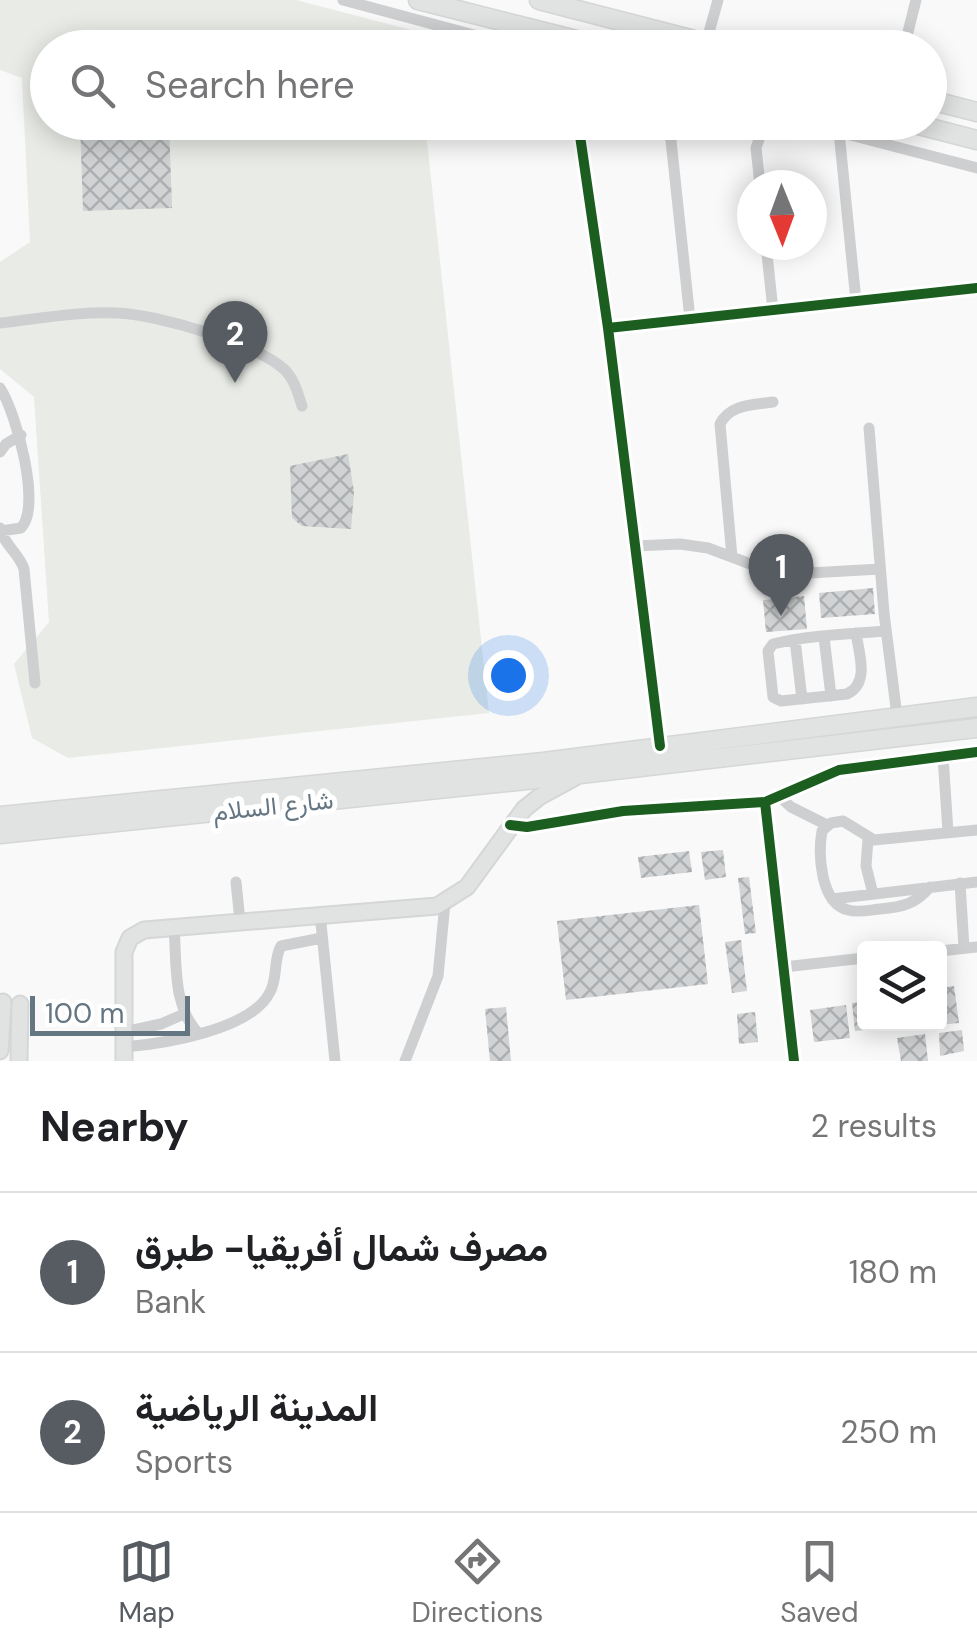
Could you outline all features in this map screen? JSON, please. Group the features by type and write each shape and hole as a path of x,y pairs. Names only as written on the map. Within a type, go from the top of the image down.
{"highway":[{"path":"418,0 537,30"},
{"path":"539,0 657,30"},
{"path":"947,104 977,112"},
{"path":"947,132 977,140"},
{"path":"545,770 660,746 977,707"},
{"path":"545,770 582,774 977,728"},
{"name":"شارع السلام","path":"0,816 545,770"},
{"name":"شارع السلام","path":"0,834 545,770"}],"main road":[{"path":"124,1047 125,946 139,932 320,914 415,910 445,903 473,880 510,825 539,797 582,774"},
{"path":"0,1050 8,1003"},
{"path":"8,1003 19,1061"}],"street":[{"path":"343,0 455,30"},
{"path":"717,30 718,0"},
{"path":"908,30 916,0"},
{"path":"581,140 660,746"},
{"path":"670,140 690,319"},
{"path":"758,170 759,140"},
{"path":"840,140 856,302"},
{"path":"870,140 977,168"},
{"path":"768,260 773,310"},
{"path":"608,328 977,288"},
{"path":"0,323 101,313 154,318 273,361 291,378 302,406"},
{"path":"0,388 21,435 28,518 21,528 0,530 24,570 34,683"},
{"path":"732,556 720,424 731,410 773,402"},
{"path":"869,428 897,716"},
{"path":"0,452 21,435"},
{"path":"635,546 695,546 792,574 880,569"},
{"path":"856,633 860,683 852,693 778,700 771,690 769,649 777,642 856,633 886,630"},
{"path":"824,637 831,696"},
{"path":"795,640 802,699"},
{"path":"510,825 527,827 640,810 765,802 828,772 977,752"},
{"path":"943,756 948,832"},
{"path":"780,797 827,825 847,822 868,839 977,830"},
{"path":"765,802 794,1061"},
{"path":"827,825 821,839 824,882 832,899 842,908 854,911 900,907 912,903 930,887"},
{"path":"868,839 866,866 873,894"},
{"path":"236,882 240,921"},
{"path":"832,899 977,882"},
{"path":"960,883 970,948"},
{"path":"405,1061 434,991 445,903"},
{"path":"320,914 335,1061"},
{"path":"174,927 180,1002 199,1034"},
{"path":"124,1047 199,1034 236,1019 262,1003 273,986 281,946 322,938"},
{"path":"784,966 857,959"},
{"path":"124,1047 184,1014"}],"shaded area":[{"path":"0,0 296,0 411,30 30,30 30,140 427,140 489,713 68,758 32,738 14,664 49,622 34,397 0,369 0,262 30,242 22,78 0,70"}],"building":[{"path":"81,140 170,140 172,208 83,211"},
{"path":"348,454 354,492 351,529 302,526 292,518 290,466"},
{"path":"873,588 875,614 821,618 819,593"},
{"path":"804,596 807,629 766,632 763,600"},
{"path":"723,850 726,877 705,880 701,852"},
{"path":"689,851 692,872 641,878 638,857"},
{"path":"749,877 756,933 745,934 738,878"},
{"path":"699,905 708,984 566,1000 557,921"},
{"path":"741,940 747,991 732,993 725,942"},
{"path":"954,986 959,1023 947,1024 947,987"},
{"path":"852,1003 857,1003 857,1031 855,1031"},
{"path":"846,1005 850,1038 814,1042 810,1010"},
{"path":"506,1007 511,1061 490,1061 485,1009"},
{"path":"755,1012 758,1042 739,1044 737,1014"},
{"path":"962,1030 964,1051 940,1056 939,1033"},
{"path":"925,1034 928,1061 901,1061 897,1038"}],"cycle path":[{"path":"581,140 660,746"},
{"path":"608,328 977,288"},
{"path":"510,825 527,827 623,811 765,802 839,770 977,752"},
{"path":"765,802 794,1061"}],"place":[{"name":"المدينة الرياضية","path":"235,383"},
{"name":"مصرف شمال أفريقيا- طبرق","path":"781,616"}]}
